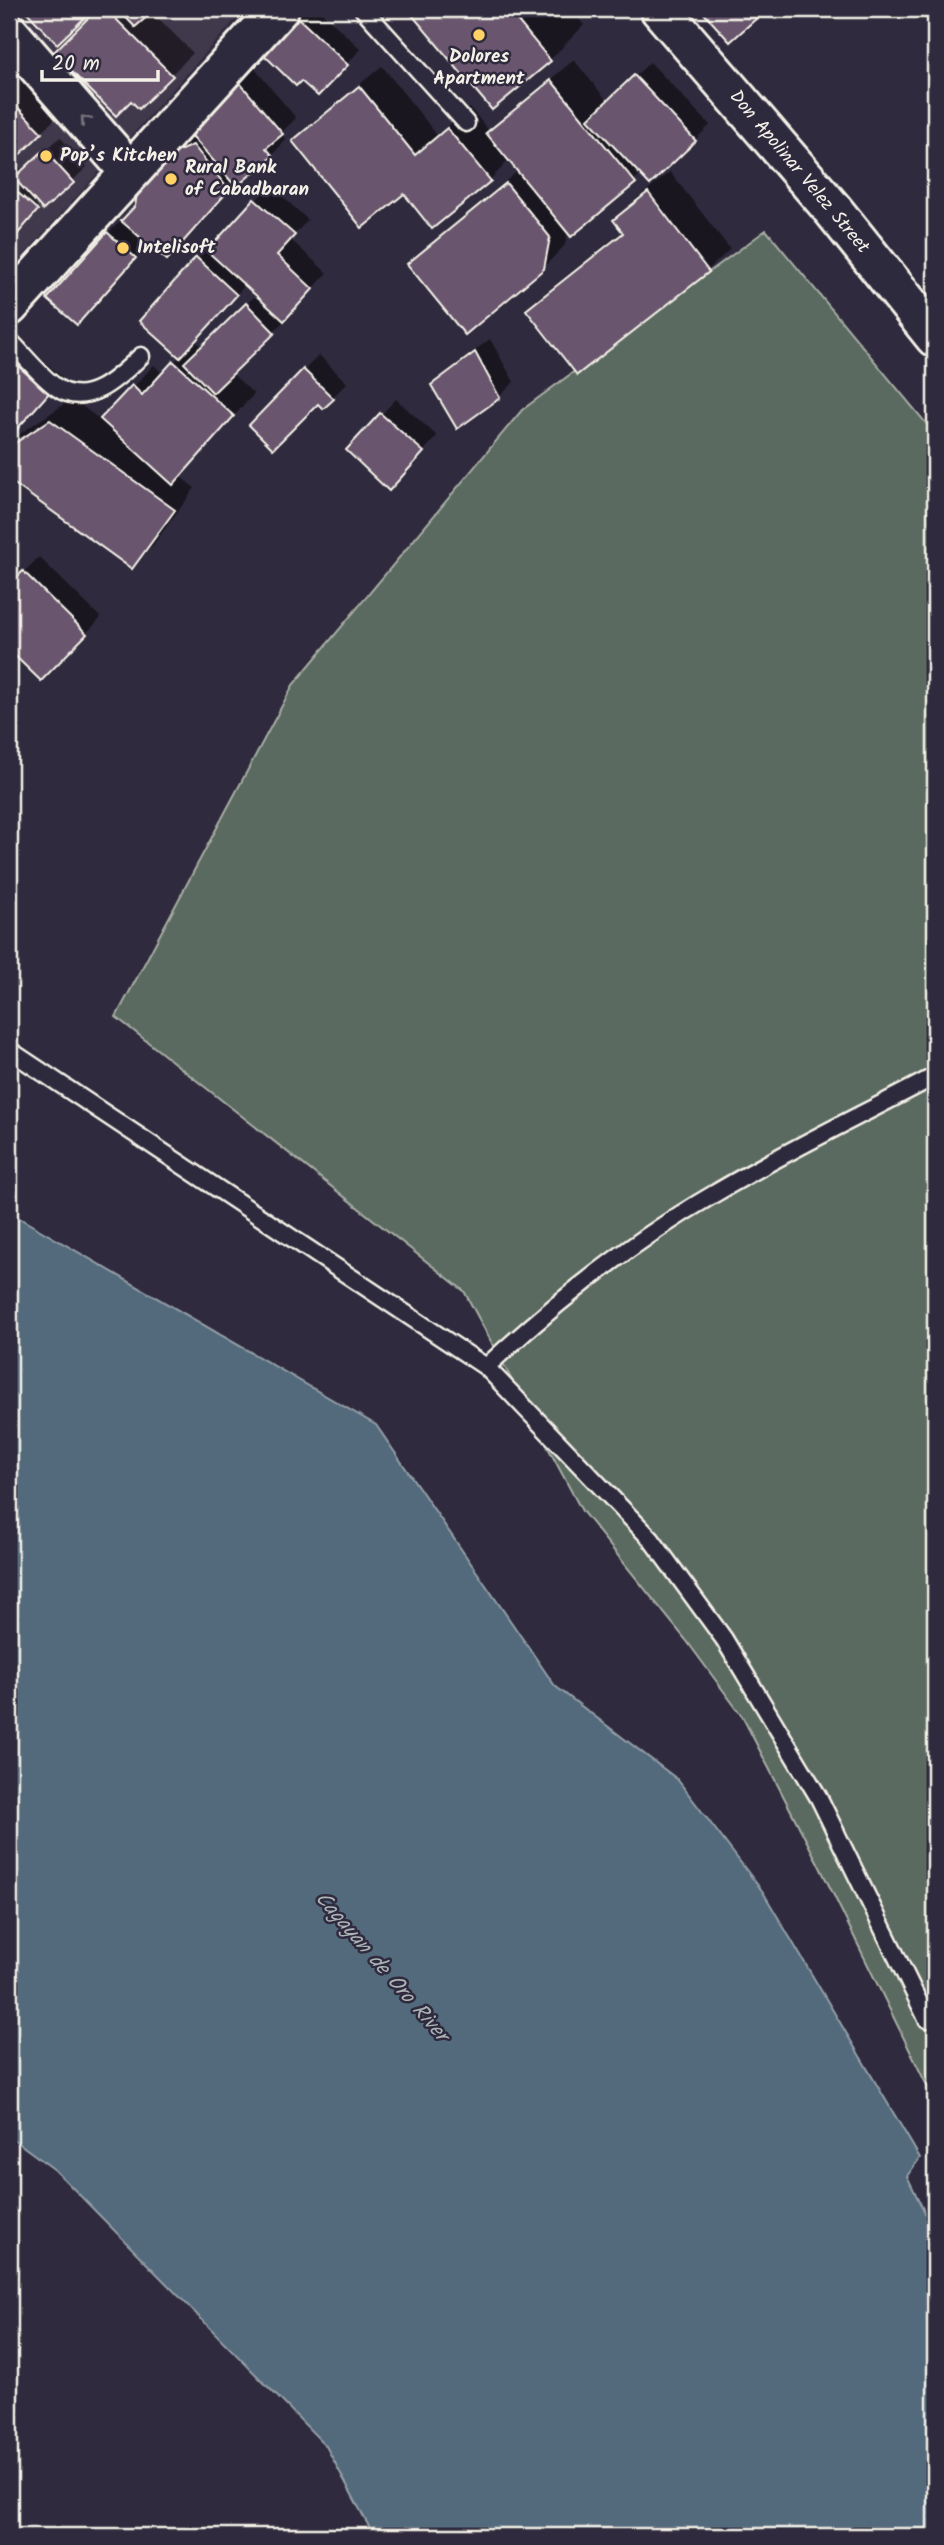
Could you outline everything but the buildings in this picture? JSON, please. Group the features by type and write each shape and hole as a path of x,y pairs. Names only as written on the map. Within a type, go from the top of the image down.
{"street":[{"path":"9,306 279,9"},
{"name":"Don Apolinar Velez Street","path":"660,9 833,210 935,337"},
{"path":"9,33 131,172"}],"lane":[{"path":"363,9 466,123"},
{"path":"9,340 57,388 72,393 86,393 104,388 118,379 141,356"},
{"path":"9,1050 486,1367 651,1539 723,1639 819,1798 927,2019"},
{"path":"486,1367 553,1306 629,1249 714,1194 935,1076"}],"shaded area":[{"path":"9,9 245,9 9,272"}],"green space":[{"path":"766,230 935,434 935,2102 819,1865 742,1716 686,1640 582,1511 464,1291 116,1017 293,685 522,410"}],"water":[{"name":"Cagayan de Oro River","path":"9,1212 376,1425 555,1686 677,1779 763,1892 920,2158 907,2176 935,2234 935,2536 374,2536 326,2446 55,2170 9,2136"}],"place":[{"name":"Dolores Apartment","path":"479,35"},
{"name":"Pop’s Kitchen","path":"46,156"},
{"name":"Rural Bank of Cabadbaran","path":"171,179"},
{"name":"Intelisoft","path":"123,248"}]}
